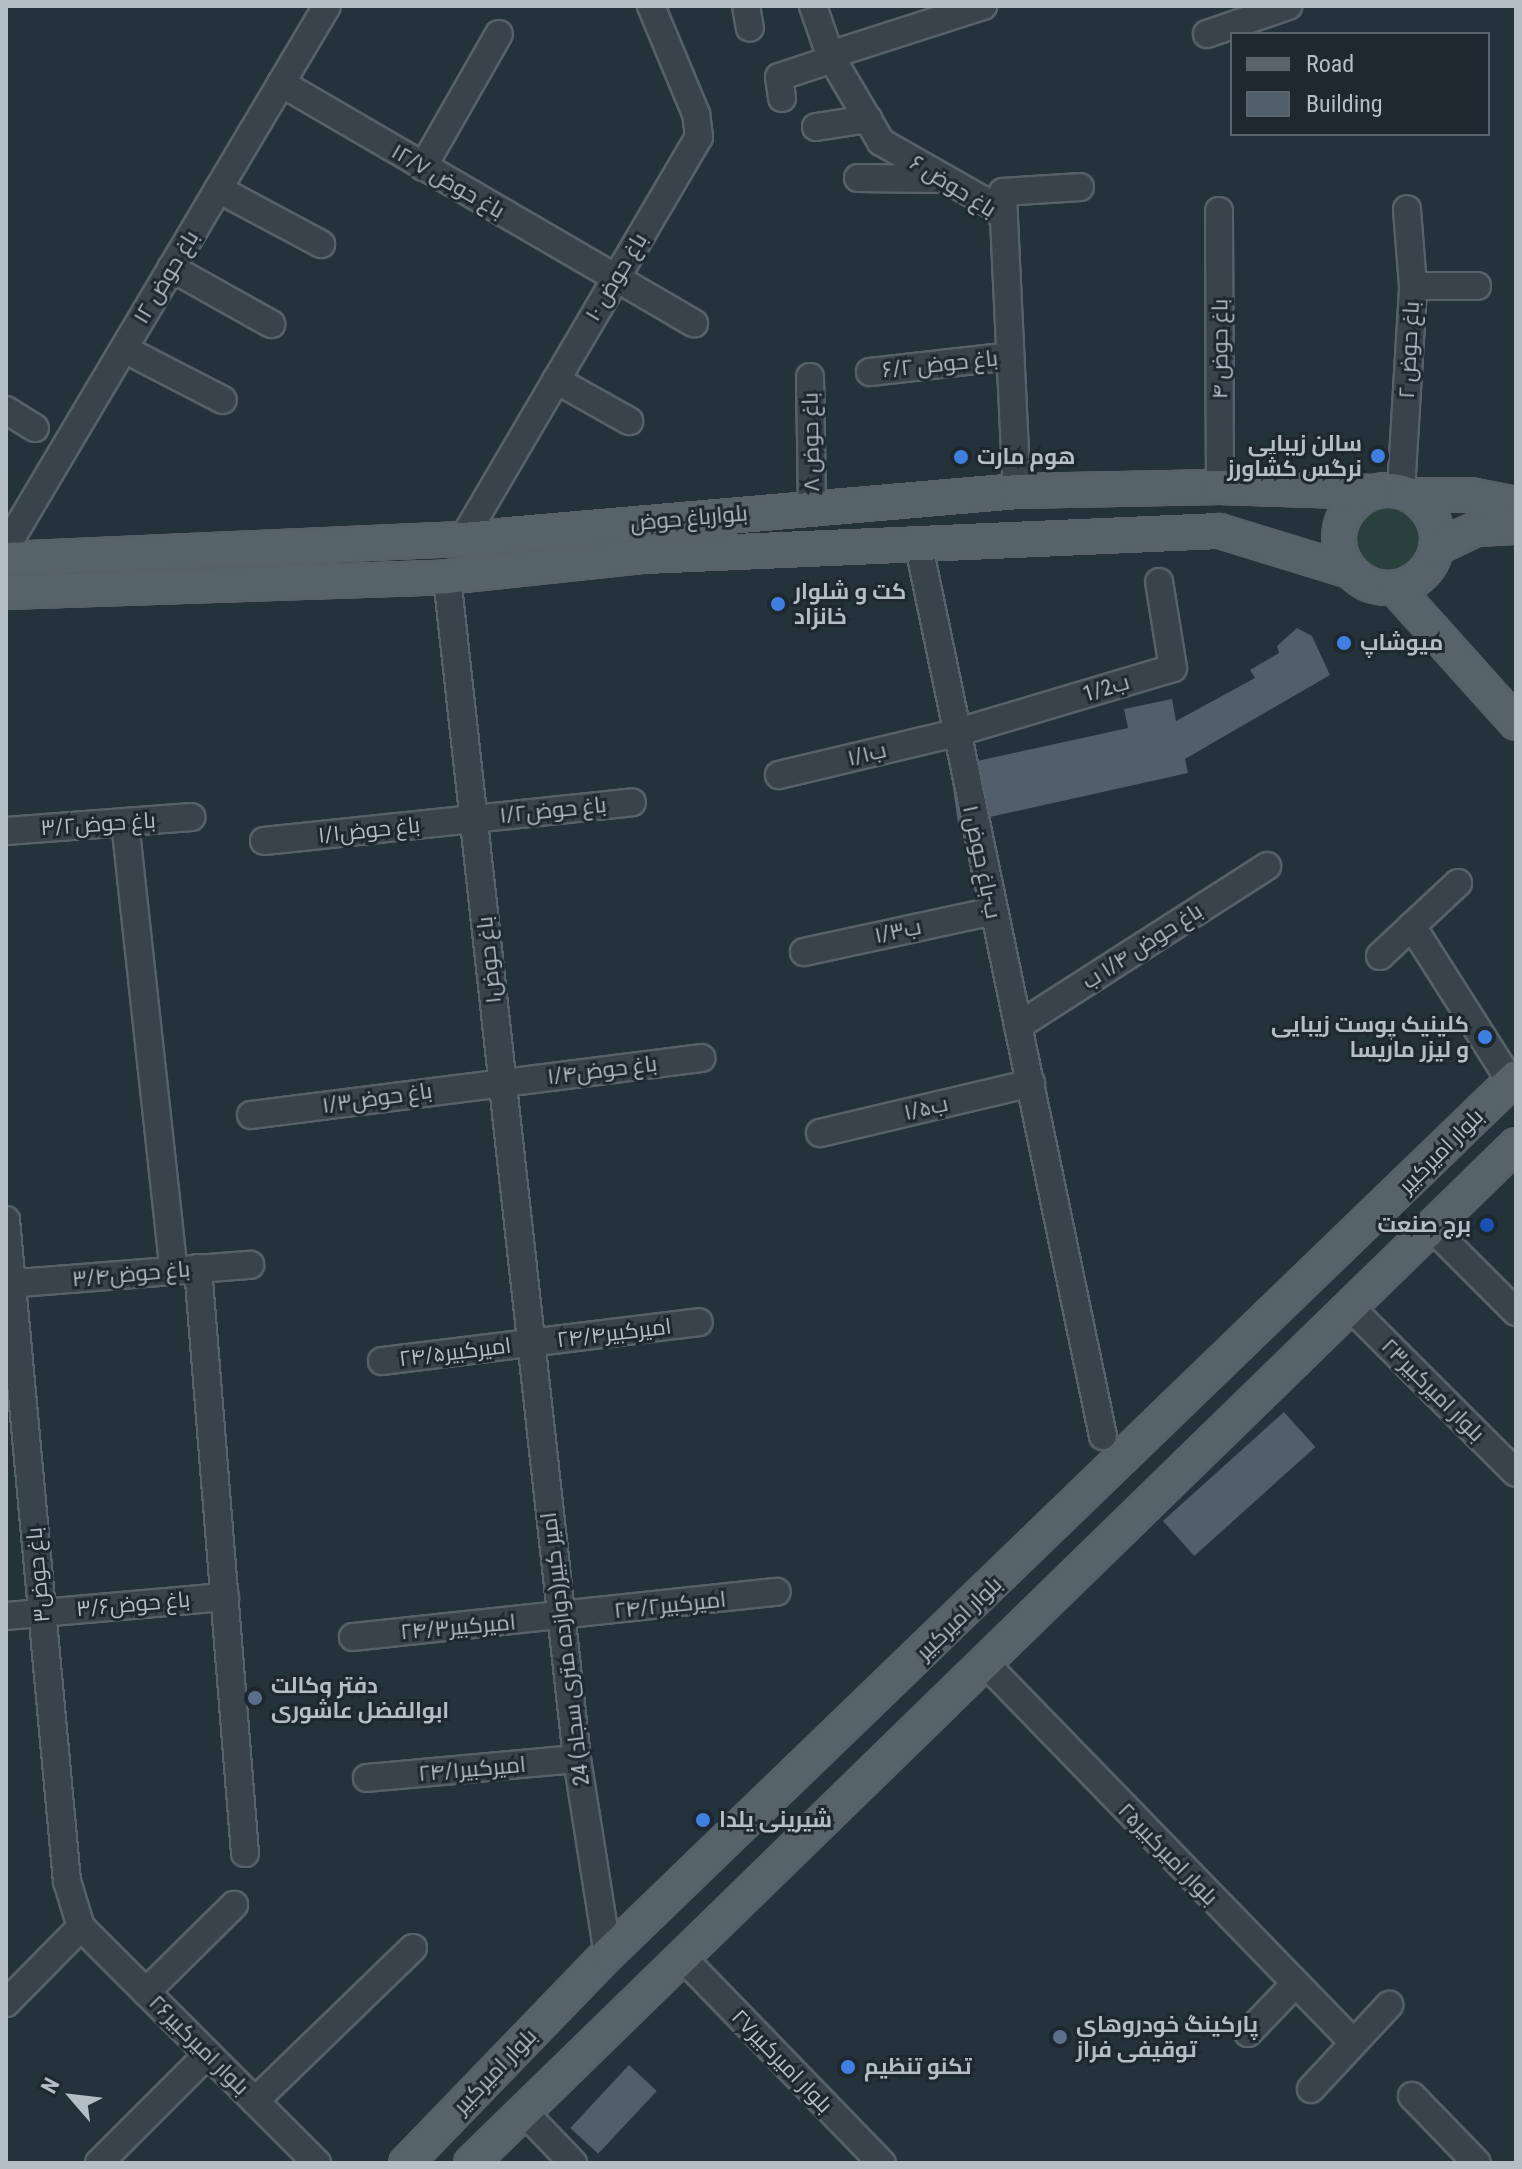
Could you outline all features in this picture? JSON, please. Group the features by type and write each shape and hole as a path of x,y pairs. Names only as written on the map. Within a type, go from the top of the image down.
{"main road":[{"name":"بلوارباغ حوض","path":"6,559 463,539 1017,491 1220,487 1470,495 1516,504"},
{"path":"1395,492 1435,523 1436,548 1422,575 1395,588 1363,582 1350,571 1341,557 1340,525 1347,511 1395,492"},
{"path":"622,524 627,558"},
{"path":"1436,548 1476,529 1516,527"},
{"name":"بلوارباغ حوض","path":"6,592 447,577 627,558 918,542 1219,531 1350,571"},
{"path":"1395,588 1516,723"},
{"name":"بلوار امیرکبیر","path":"406,2163 608,1954 1225,1363 1514,1079"},
{"path":"471,2163 1257,1401 1516,1145"},
{"path":"1225,1363 1257,1401"}],"street":[{"name":"۱۲ باغ حوض","path":"6,547 327,6"},
{"name":"۱۰ باغ حوض","path":"463,539 699,137 696,114 651,6"},
{"name":"۶ باغ حوض","path":"813,6 832,57 881,142 992,205 1004,219 1017,491"},
{"path":"782,98 779,77 983,6"},
{"path":"1207,34 1288,6"},
{"path":"423,167 499,34"},
{"name":"۱۲/۷ باغ حوض","path":"281,83 694,323"},
{"path":"816,127 868,119"},
{"path":"858,178 948,180"},
{"path":"1004,219 1003,192 1080,187"},
{"path":"218,189 321,244"},
{"name":"۲ باغ حوض","path":"1395,492 1413,286 1407,209"},
{"name":"۴ باغ حوض","path":"1219,211 1220,487"},
{"path":"171,268 271,324"},
{"path":"1413,286 1477,286"},
{"path":"124,349 223,400"},
{"name":"۶/۲ باغ حوض","path":"870,372 1010,356"},
{"name":"۸ باغ حوض","path":"810,377 812,508"},
{"path":"556,380 629,421"},
{"path":"6,410 35,428"},
{"name":"۱ ب-باغ حوض","path":"918,542 955,733 1103,1436"},
{"name":"باغ حوض۱","path":"447,577 529,1343"},
{"name":"1/2ب","path":"955,733 1173,668 1159,582"},
{"name":"ب۱/۱","path":"779,775 955,733"},
{"name":"باغ حوض۱/۲","path":"473,819 632,802"},
{"name":"باغ حوض۳/۲","path":"6,831 191,817"},
{"name":"باغ حوض۱/۱","path":"264,841 473,819"},
{"path":"125,822 186,1269 225,1597 245,1853"},
{"name":"باغ حوض ۱/۴ ب","path":"1018,1026 1267,866"},
{"path":"1380,956 1458,883"},
{"name":"ب۱/۳","path":"804,952 993,911"},
{"path":"1412,926 1514,1079"},
{"name":"باغ حوض۱/۴","path":"502,1081 701,1058"},
{"name":"باغ حوض۱/۳","path":"251,1115 502,1081"},
{"name":"ب۱/۵","path":"820,1133 1031,1083"},
{"name":"باغ حوض۳","path":"6,1220 8,1283 67,1881 81,1927"},
{"path":"1432,1228 1516,1312"},
{"name":"باغ حوض۳/۴","path":"8,1283 250,1265"},
{"name":"۲۳بلوار امیرکبیر","path":"1351,1308 1516,1473"},
{"name":"امیرکبیر۲۴/۴","path":"529,1343 699,1322"},
{"name":"امیرکبیر۲۴/۵","path":"382,1361 529,1343"},
{"name":"24 امیر کبیر(دوازده متری سجاد)","path":"529,1343 577,1759 608,1954"},
{"name":"امیرکبیر۲۴/۲","path":"562,1617 777,1592"},
{"name":"باغ حوض۳/۶","path":"6,1616 225,1597"},
{"name":"امیرکبیر۲۴/۳","path":"353,1637 562,1617"},
{"name":"بلوار امیرکبیر۲۵","path":"986,1664 1294,1985 1353,2042"},
{"name":"امیرکبیر۲۴/۱","path":"367,1778 577,1759"},
{"path":"146,1992 234,1905"},
{"path":"6,2003 81,1927"},
{"name":"بلوار امیرکبیر۲۶","path":"81,1927 317,2163"},
{"path":"255,2101 413,1948"},
{"name":"بلوار امیرکبیر۲۷","path":"683,1958 882,2163"},
{"path":"1248,2033 1294,1985"},
{"path":"1311,2089 1389,2005"},
{"path":"99,2163 208,2054"},
{"path":"1412,2096 1477,2163"},
{"path":"524,2112 573,2163"}],"green space":[{"path":"1387,505 1412,515 1422,540 1412,565 1387,575 1362,565 1352,540 1362,515"}],"building":[{"path":"1297,628 1312,636 1330,675 1185,759 1188,773 958,824 950,767 1128,728 1124,709 1172,699 1176,721 1255,678 1250,670 1279,653 1277,646"},
{"path":"1284,1412 1315,1447 1194,1556 1163,1521"},
{"path":"629,2065 657,2091 598,2154 570,2128"}],"place":[{"name":"سالن زیبایی نرگس کشاورز","path":"1378,456"},
{"name":"هوم مارت","path":"961,457"},
{"name":"کت و شلوار خانزاد","path":"778,604"},
{"name":"میوشاپ","path":"1344,643"},
{"name":"کلینیک پوست زیبایی و لیزر ماریسا","path":"1485,1037"},
{"name":"برج صنعت","path":"1487,1225"},
{"name":"دفتر وکالت ابوالفضل عاشوری","path":"255,1698"},
{"name":"شیرینی یلدا","path":"703,1820"},
{"name":"پارکینگ خودروهای توقیفی فراز","path":"1060,2037"},
{"name":"تکنو تنظیم","path":"848,2067"}]}
